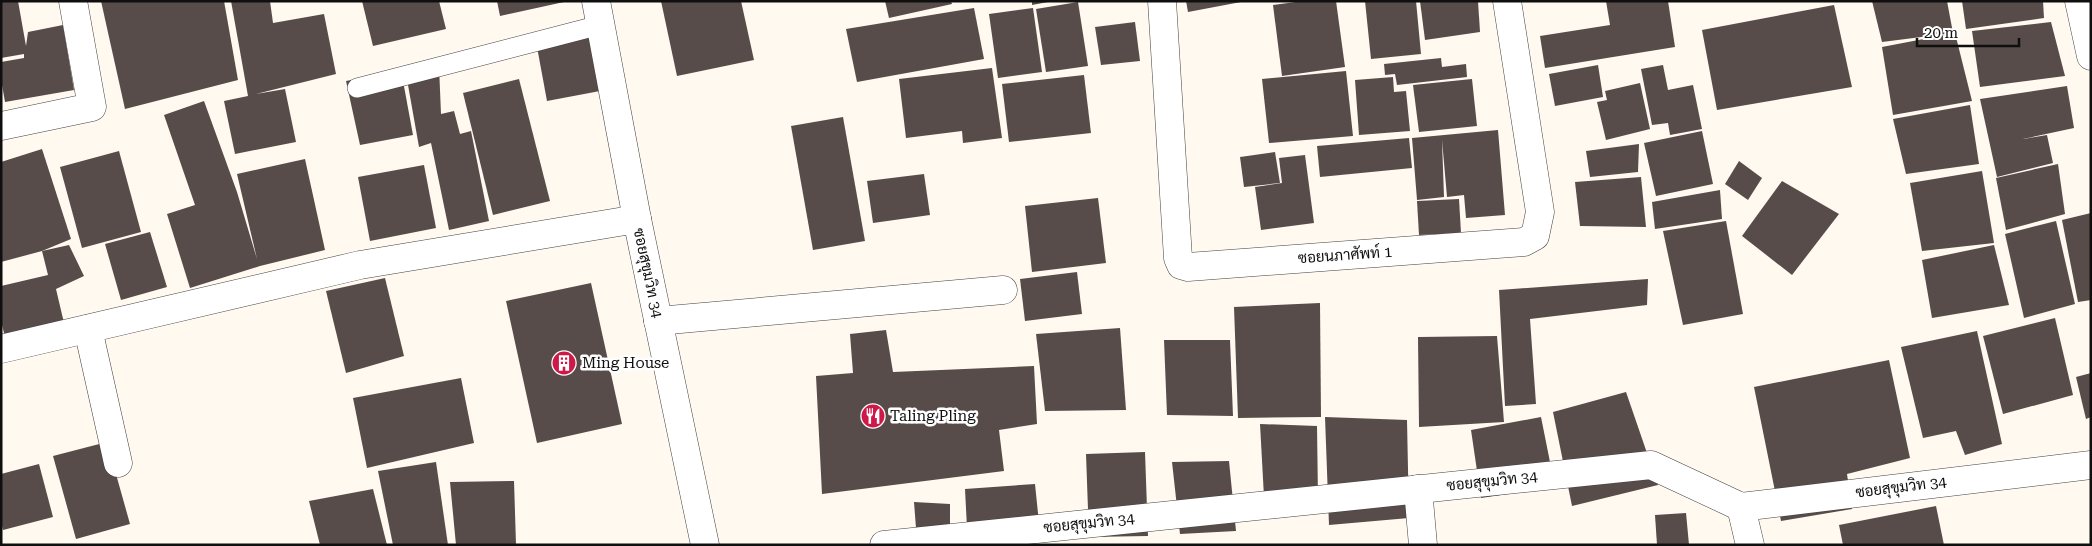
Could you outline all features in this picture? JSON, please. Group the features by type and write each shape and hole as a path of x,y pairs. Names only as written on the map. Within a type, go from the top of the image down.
{"street":[{"path":"1,126 92,107 73,1"},
{"name":"ซอยนภาศัพท์ 1","path":"1162,1 1178,258 1181,265 1188,267 1524,242 1535,236 1540,212 1508,1"},
{"path":"2079,1 2091,56"},
{"name":"ซอยสุขุมวิท 34","path":"598,13 637,219 705,545"},
{"path":"1,349 360,266 637,219"},
{"path":"658,322 1003,290"},
{"path":"88,329 118,463"},
{"name":"ซอยสุขุมวิท 34","path":"884,545 1651,465 1741,507 2091,465"},
{"path":"1418,489 1423,545"},
{"path":"1741,507 1750,545"}],"lane":[{"path":"357,88 598,13"}],"building":[{"path":"1,1 18,1 26,46 28,32 63,25 74,90 5,102 1,79 1,62 24,58 24,54 1,58"},
{"path":"101,1 224,1 238,80 125,109"},
{"path":"231,1 270,1 273,23 324,14 336,74 256,94 285,89 296,142 235,154 224,101 248,96"},
{"path":"362,1 439,1 446,29 373,46"},
{"path":"497,1 564,1 564,2 500,16"},
{"path":"661,1 741,1 754,60 677,76"},
{"path":"885,1 951,1 952,4 889,18"},
{"path":"1032,1 1048,1 1048,2 1032,5"},
{"path":"1186,1 1241,1 1241,2 1188,12"},
{"path":"1303,1 1336,1 1345,67 1282,76 1273,5"},
{"path":"1365,1 1416,1 1421,54 1371,59"},
{"path":"1420,1 1478,1 1480,32 1425,40"},
{"path":"1606,1 1668,1 1675,47 1545,68 1540,36 1610,25"},
{"path":"1872,1 1947,1 1953,33 1882,42"},
{"path":"1962,1 2043,1 2044,18 1966,29"},
{"path":"1078,2 1088,66 1046,72 1036,9"},
{"path":"1834,5 1852,87 1717,110 1702,30"},
{"path":"974,8 984,59 857,82 846,29"},
{"path":"1033,8 1042,72 998,78 989,14"},
{"path":"1135,22 1140,61 1101,65 1095,27"},
{"path":"2051,22 2065,76 1980,87 1972,31"},
{"path":"1955,33 1972,101 1893,115 1882,47"},
{"path":"590,36 600,91 547,101 537,47"},
{"path":"1441,58 1442,67 1466,64 1467,77 1397,85 1395,74 1385,75 1384,64"},
{"path":"1598,65 1603,97 1555,106 1549,74"},
{"path":"1663,65 1668,90 1693,85 1702,129 1670,135 1668,123 1652,125 1641,69"},
{"path":"439,66 441,114 454,111 460,134 471,131 489,221 449,230 431,143 419,147 405,68"},
{"path":"992,68 1002,138 963,143 962,131 906,138 899,79"},
{"path":"401,70 413,135 360,145 346,81"},
{"path":"1346,71 1353,136 1269,143 1262,79"},
{"path":"1084,75 1091,133 1009,142 1002,84"},
{"path":"1393,77 1394,92 1406,91 1410,131 1359,135 1355,80"},
{"path":"519,79 550,201 493,215 463,93"},
{"path":"1472,79 1477,126 1419,132 1413,85"},
{"path":"1640,83 1650,129 1606,140 1597,102 1607,100 1605,91"},
{"path":"2067,86 2074,128 2023,139 2047,135 2053,163 1997,177 1980,99"},
{"path":"204,101 237,192 257,259 237,174 305,159 325,250 260,266 190,288 167,214 195,205 164,115"},
{"path":"1970,105 1979,164 1906,174 1893,119"},
{"path":"843,117 865,241 813,250 791,126"},
{"path":"1498,130 1505,215 1466,218 1464,195 1447,197 1442,140 1444,197 1417,200 1412,138"},
{"path":"1702,131 1713,184 1656,196 1644,143"},
{"path":"1409,138 1412,168 1320,177 1317,146"},
{"path":"1639,144 1638,172 1590,177 1586,151"},
{"path":"42,149 71,239 42,251 1,262 1,162"},
{"path":"119,151 141,232 82,248 60,167"},
{"path":"1275,152 1280,183 1244,187 1240,157"},
{"path":"1305,155 1314,223 1261,230 1255,187 1282,183 1279,158"},
{"path":"1739,161 1762,178 1748,200 1725,184"},
{"path":"2058,164 2065,214 2006,230 1996,178"},
{"path":"424,165 436,228 370,241 358,177"},
{"path":"1982,171 1994,243 1922,251 1910,183"},
{"path":"924,174 930,215 873,223 867,181"},
{"path":"1641,177 1646,227 1580,226 1575,182"},
{"path":"1782,181 1839,214 1792,275 1742,236"},
{"path":"1720,190 1722,219 1655,229 1652,202"},
{"path":"1098,198 1106,263 1032,272 1025,206"},
{"path":"1459,199 1461,233 1419,235 1417,201"},
{"path":"2091,213 2091,300 2078,302 2062,220"},
{"path":"1726,221 1743,314 1683,325 1663,231"},
{"path":"2056,221 2075,304 2024,318 2005,234"},
{"path":"150,232 167,287 121,300 105,244"},
{"path":"69,245 84,276 56,289 64,323 5,337 1,321 1,286 48,275 42,251"},
{"path":"1994,245 2009,305 1932,318 1922,260"},
{"path":"1077,272 1082,314 1025,321 1020,279"},
{"path":"385,278 404,356 346,373 326,291"},
{"path":"1648,279 1647,305 1530,319 1536,404 1505,406 1499,290"},
{"name":"Ming House","path":"591,283 622,424 537,443 506,301"},
{"path":"1320,303 1321,417 1238,418 1234,307"},
{"path":"2055,318 2073,395 2003,414 1983,336"},
{"path":"1120,328 1126,410 1045,411 1036,334"},
{"path":"886,330 893,372 1034,366 1037,424 999,430 1004,471 822,494 816,376 853,373 850,334"},
{"path":"1977,331 2002,444 1965,455 1956,431 1923,438 1901,347"},
{"path":"1497,336 1504,422 1419,427 1418,337"},
{"path":"1164,340 1230,340 1233,416 1167,415"},
{"path":"1889,360 1910,458 1847,474 1852,509 1781,521 1754,387"},
{"path":"2091,373 2091,417 2086,419 2076,377"},
{"path":"461,378 474,443 367,468 353,398"},
{"path":"1626,392 1658,485 1572,506 1553,412"},
{"path":"1325,417 1407,420 1409,518 1329,525"},
{"path":"1541,417 1555,487 1481,498 1471,430"},
{"path":"1260,424 1317,426 1318,499 1264,497"},
{"path":"107,442 130,524 76,539 53,456"},
{"path":"1145,452 1148,536 1089,537 1086,454"},
{"path":"1229,461 1236,531 1180,534 1172,462"},
{"path":"436,462 448,545 393,545 378,471"},
{"path":"39,464 53,517 3,530 1,522 1,474"},
{"path":"514,481 516,545 456,545 450,482"},
{"path":"1035,484 1039,523 967,528 965,489"},
{"path":"373,489 387,545 320,545 309,501"},
{"path":"914,502 950,504 950,530 916,528"},
{"path":"1936,506 1944,545 1843,545 1839,525"},
{"path":"1686,513 1689,545 1657,545 1655,515"}],"place":[{"name":"Ming House","path":"564,363"},
{"name":"Taling Pling","path":"873,416"}]}
